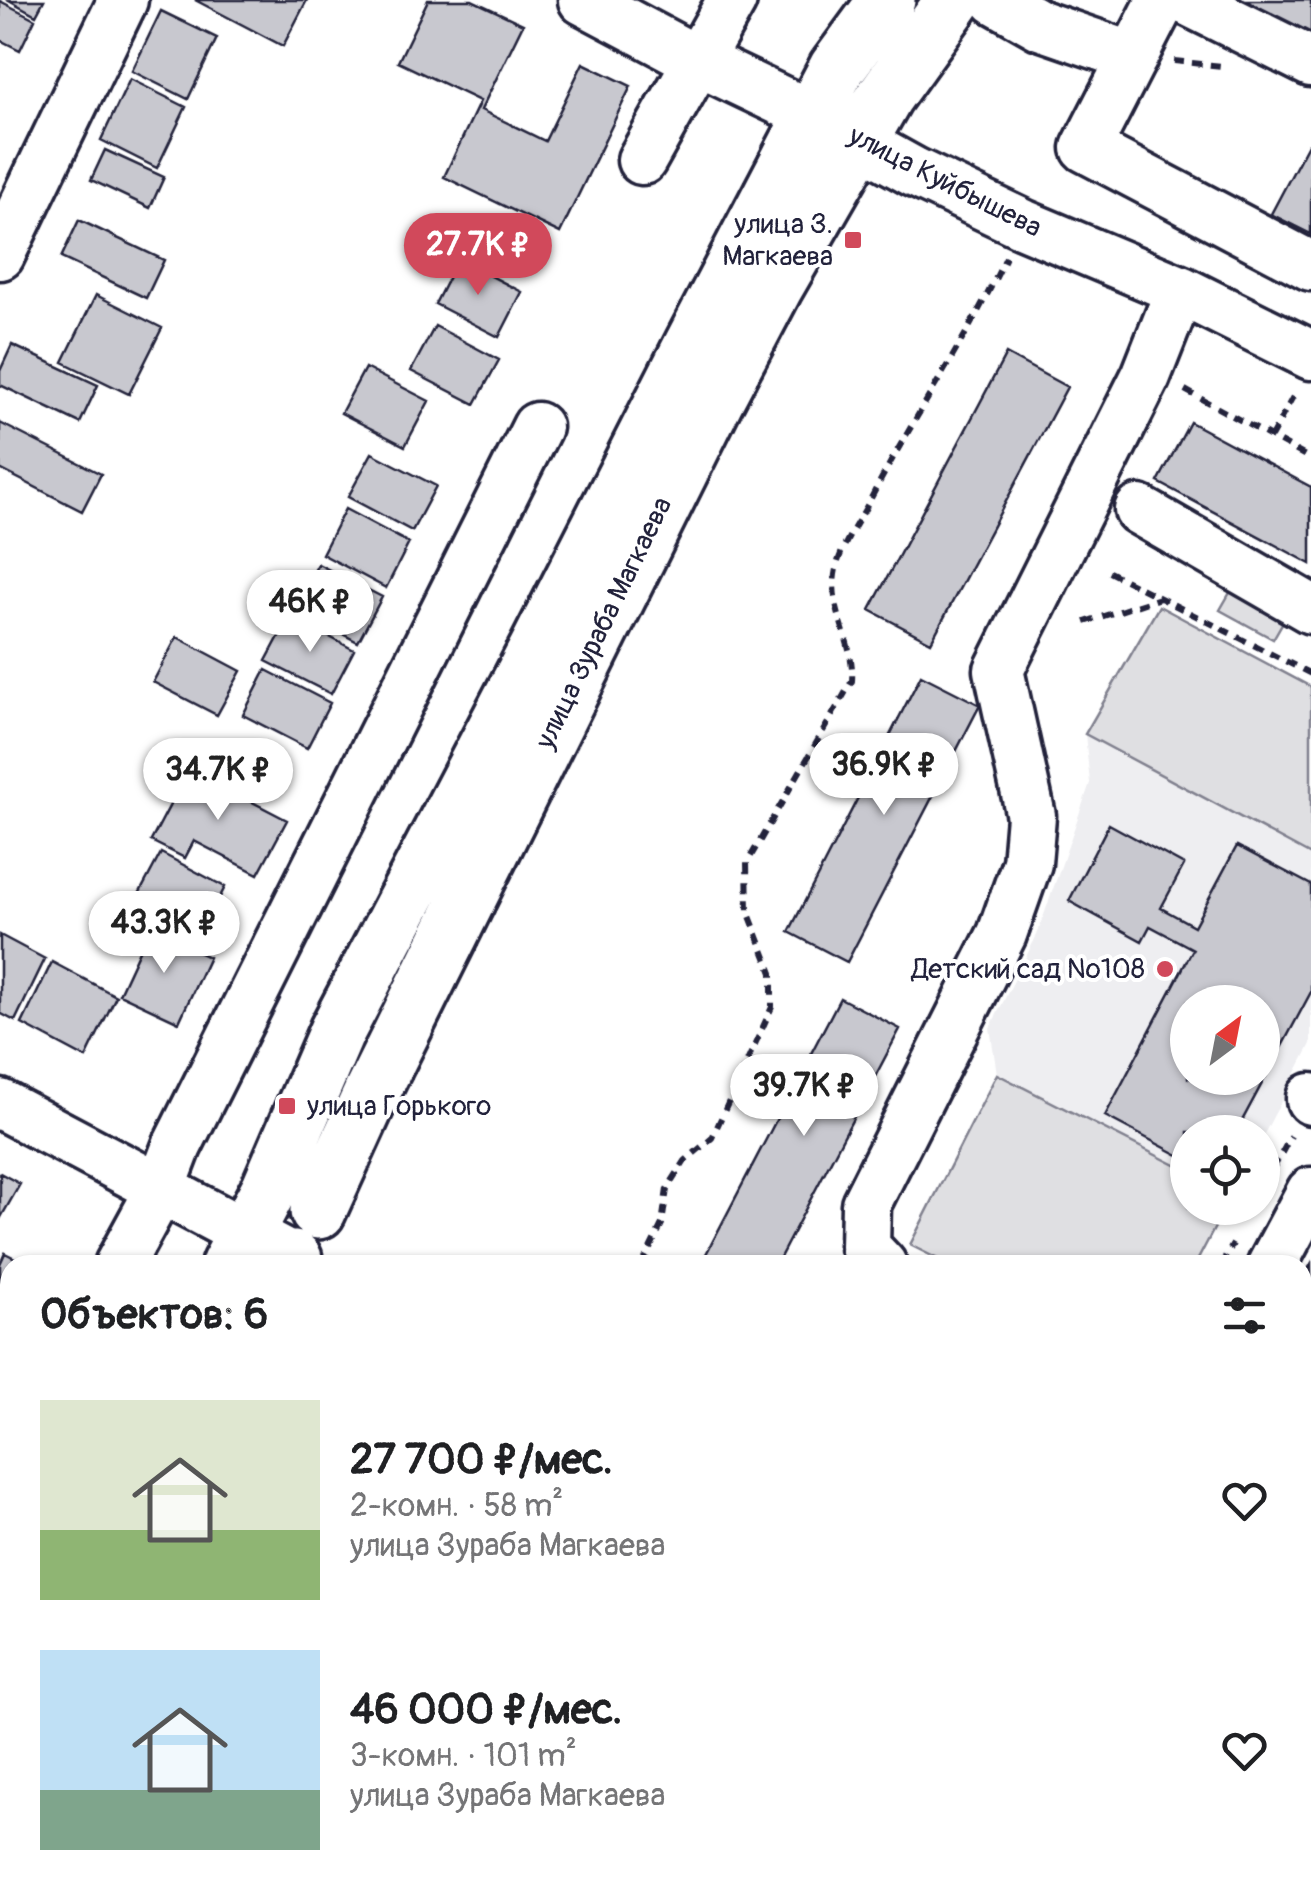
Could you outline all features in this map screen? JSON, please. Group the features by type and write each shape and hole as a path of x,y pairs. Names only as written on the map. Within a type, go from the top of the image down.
{"main road":[{"name":"улица Зураба Магкаева","path":"236,1250 269,1189 337,1031 812,115 838,68 887,0"},
{"name":"улица Зураба Магкаева","path":"318,1211 372,1090 715,400 775,287 886,96 954,0"}],"street":[{"path":"0,255 123,0"},
{"name":"улица Куйбышева","path":"584,0 700,62 812,115 914,172 1023,224 1180,290 1306,368"},
{"path":"642,160 732,0"},
{"path":"996,0 1040,25 1133,57"},
{"path":"1162,0 1086,148 1311,266"},
{"path":"1186,0 1311,62"},
{"path":"873,1255 865,1247 866,1204 1002,934 1027,863 1031,816 999,670 1146,376 1180,290"},
{"path":"125,1255 537,428"},
{"path":"1139,510 1311,608"},
{"path":"0,1104 160,1188 236,1250 261,1255"},
{"path":"1274,1255 1291,1183"},
{"name":"улица Зураба Магкаева","path":"303,1255 318,1211"}],"path":[{"path":"1133,57 1226,66"},
{"path":"647,1255 662,1224 668,1189 685,1161 712,1138 772,1008 772,973 748,911 746,863 852,681 850,645 833,602 836,566 902,438 989,294 1023,224"},
{"path":"1270,437 1306,368"},
{"path":"1179,387 1311,459"},
{"path":"1109,572 1311,674"},
{"path":"1085,622 1161,597"},
{"path":"1291,1183 1311,1099"}],"shaded area":[{"path":"1239,577 1292,606 1273,639 1220,610"},
{"name":"Детский сад №108","path":"1159,606 1311,687 1311,1044 1274,1115 1170,1115 1170,1225 1216,1225 1200,1255 930,1255 910,1245 997,1074 990,1028 1037,935 1090,783 1085,734"},
{"path":"1159,606 1311,687 1311,855 1085,734"},
{"path":"997,1074 1170,1162 1170,1225 1216,1225 1200,1255 930,1255 910,1245"}],"building":[{"path":"9,0 44,0 36,15"},
{"path":"195,0 307,0 283,46"},
{"path":"428,0 472,0 523,24 481,110 545,141 583,63 631,86 560,233 444,177 480,101 398,62"},
{"path":"1192,0 1311,0 1311,53"},
{"path":"0,1 35,19 20,50 0,40"},
{"path":"161,11 217,38 188,99 132,71"},
{"path":"130,79 186,107 157,168 101,140"},
{"path":"1308,144 1311,145 1311,234 1271,214"},
{"path":"105,150 164,177 150,208 91,180"},
{"path":"79,220 164,260 146,298 61,258"},
{"path":"458,259 522,292 499,337 435,304"},
{"path":"96,295 162,328 129,394 63,362"},
{"path":"435,326 499,360 475,404 411,371"},
{"path":"12,345 98,385 80,423 0,385 0,371"},
{"path":"1006,354 1067,387 931,642 870,610"},
{"path":"365,368 429,401 405,446 341,413"},
{"path":"1190,422 1311,487 1311,564 1158,482"},
{"path":"0,423 101,474 82,511 0,469"},
{"path":"372,453 436,486 412,531 348,497"},
{"path":"345,509 409,543 386,588 322,554"},
{"path":"318,564 382,597 358,642 294,609"},
{"path":"290,616 354,650 331,694 266,661"},
{"path":"177,637 241,671 217,715 153,682"},
{"path":"266,670 330,703 307,748 243,715"},
{"path":"921,675 980,705 847,962 789,932"},
{"path":"189,769 287,820 258,874 194,841 185,858 151,841"},
{"path":"1109,824 1184,865 1161,908 1194,926 1237,846 1311,885 1311,992 1280,1050 1280,985 1174,985 1193,949 1150,926 1142,941 1069,901"},
{"path":"161,853 225,887 202,932 137,898"},
{"path":"149,929 209,957 179,1022 119,994"},
{"path":"0,935 45,959 15,1021 0,1013"},
{"path":"52,962 116,996 86,1058 22,1024"},
{"path":"1170,993 1170,1095 1256,1095 1245,1115 1170,1115 1170,1150 1105,1116"},
{"path":"840,998 900,1029 781,1255 706,1255"},
{"path":"0,1173 20,1184 0,1219"}],"place":[{"name":"улица З. Магкаева","path":"853,240"},
{"name":"Детский сад №108","path":"1165,969"},
{"name":"улица Горького","path":"287,1106"}]}
